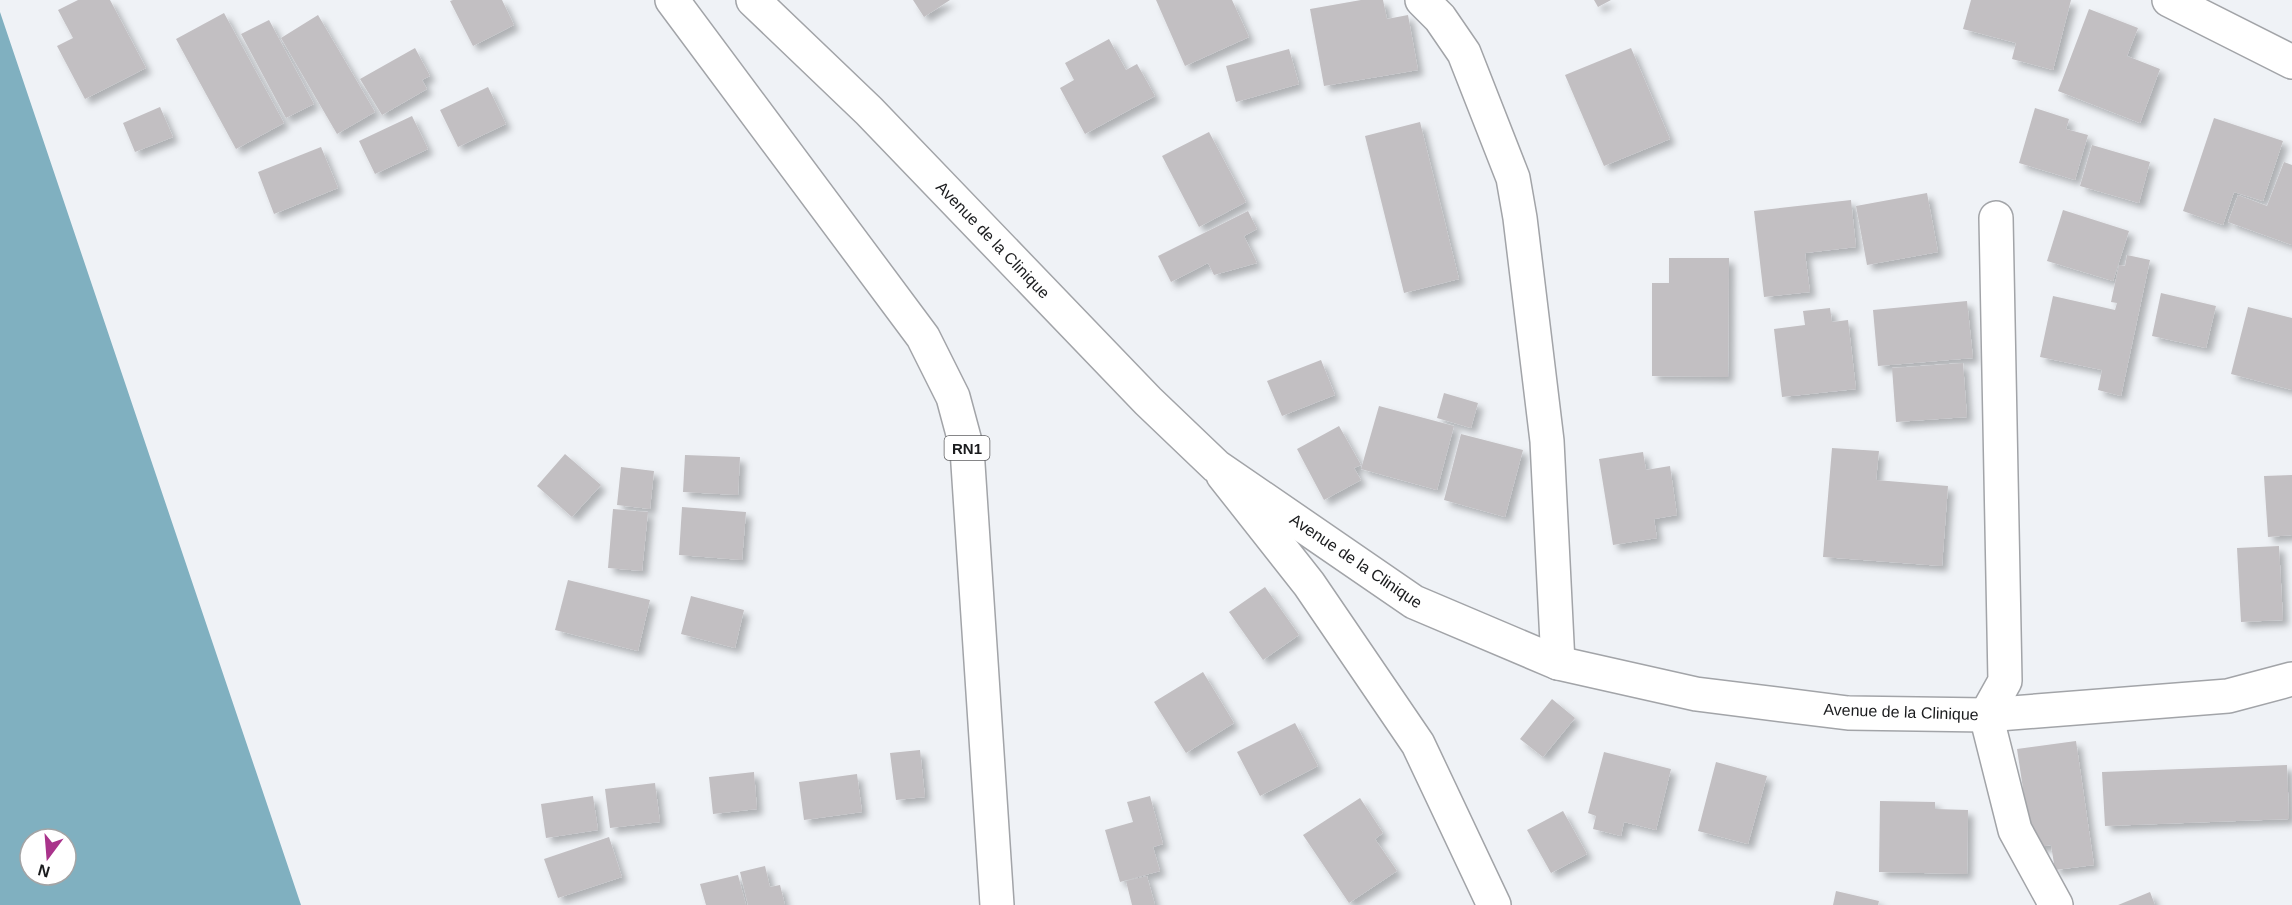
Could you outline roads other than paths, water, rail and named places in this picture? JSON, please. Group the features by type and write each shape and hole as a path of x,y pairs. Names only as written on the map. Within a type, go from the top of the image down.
{"main road":[{"name":"RN1","path":"672,0 922,337 953,397 967,450 997,905"},
{"name":"Avenue de la Clinique","path":"753,0 869,111 1148,401 1216,466 1414,602 1558,663 1696,694 1836,712 1986,715 2228,696 2292,680"},
{"path":"1422,0 1440,18 1464,53 1513,178 1520,218 1547,441 1558,663"},
{"path":"2169,0 2292,62"},
{"path":"1996,218 2004,681 1986,715 2015,830 2056,905"},
{"path":"1216,466 1309,584 1418,744 1494,905"}],"water":[{"path":"0,12 301,905 0,905"}]}
